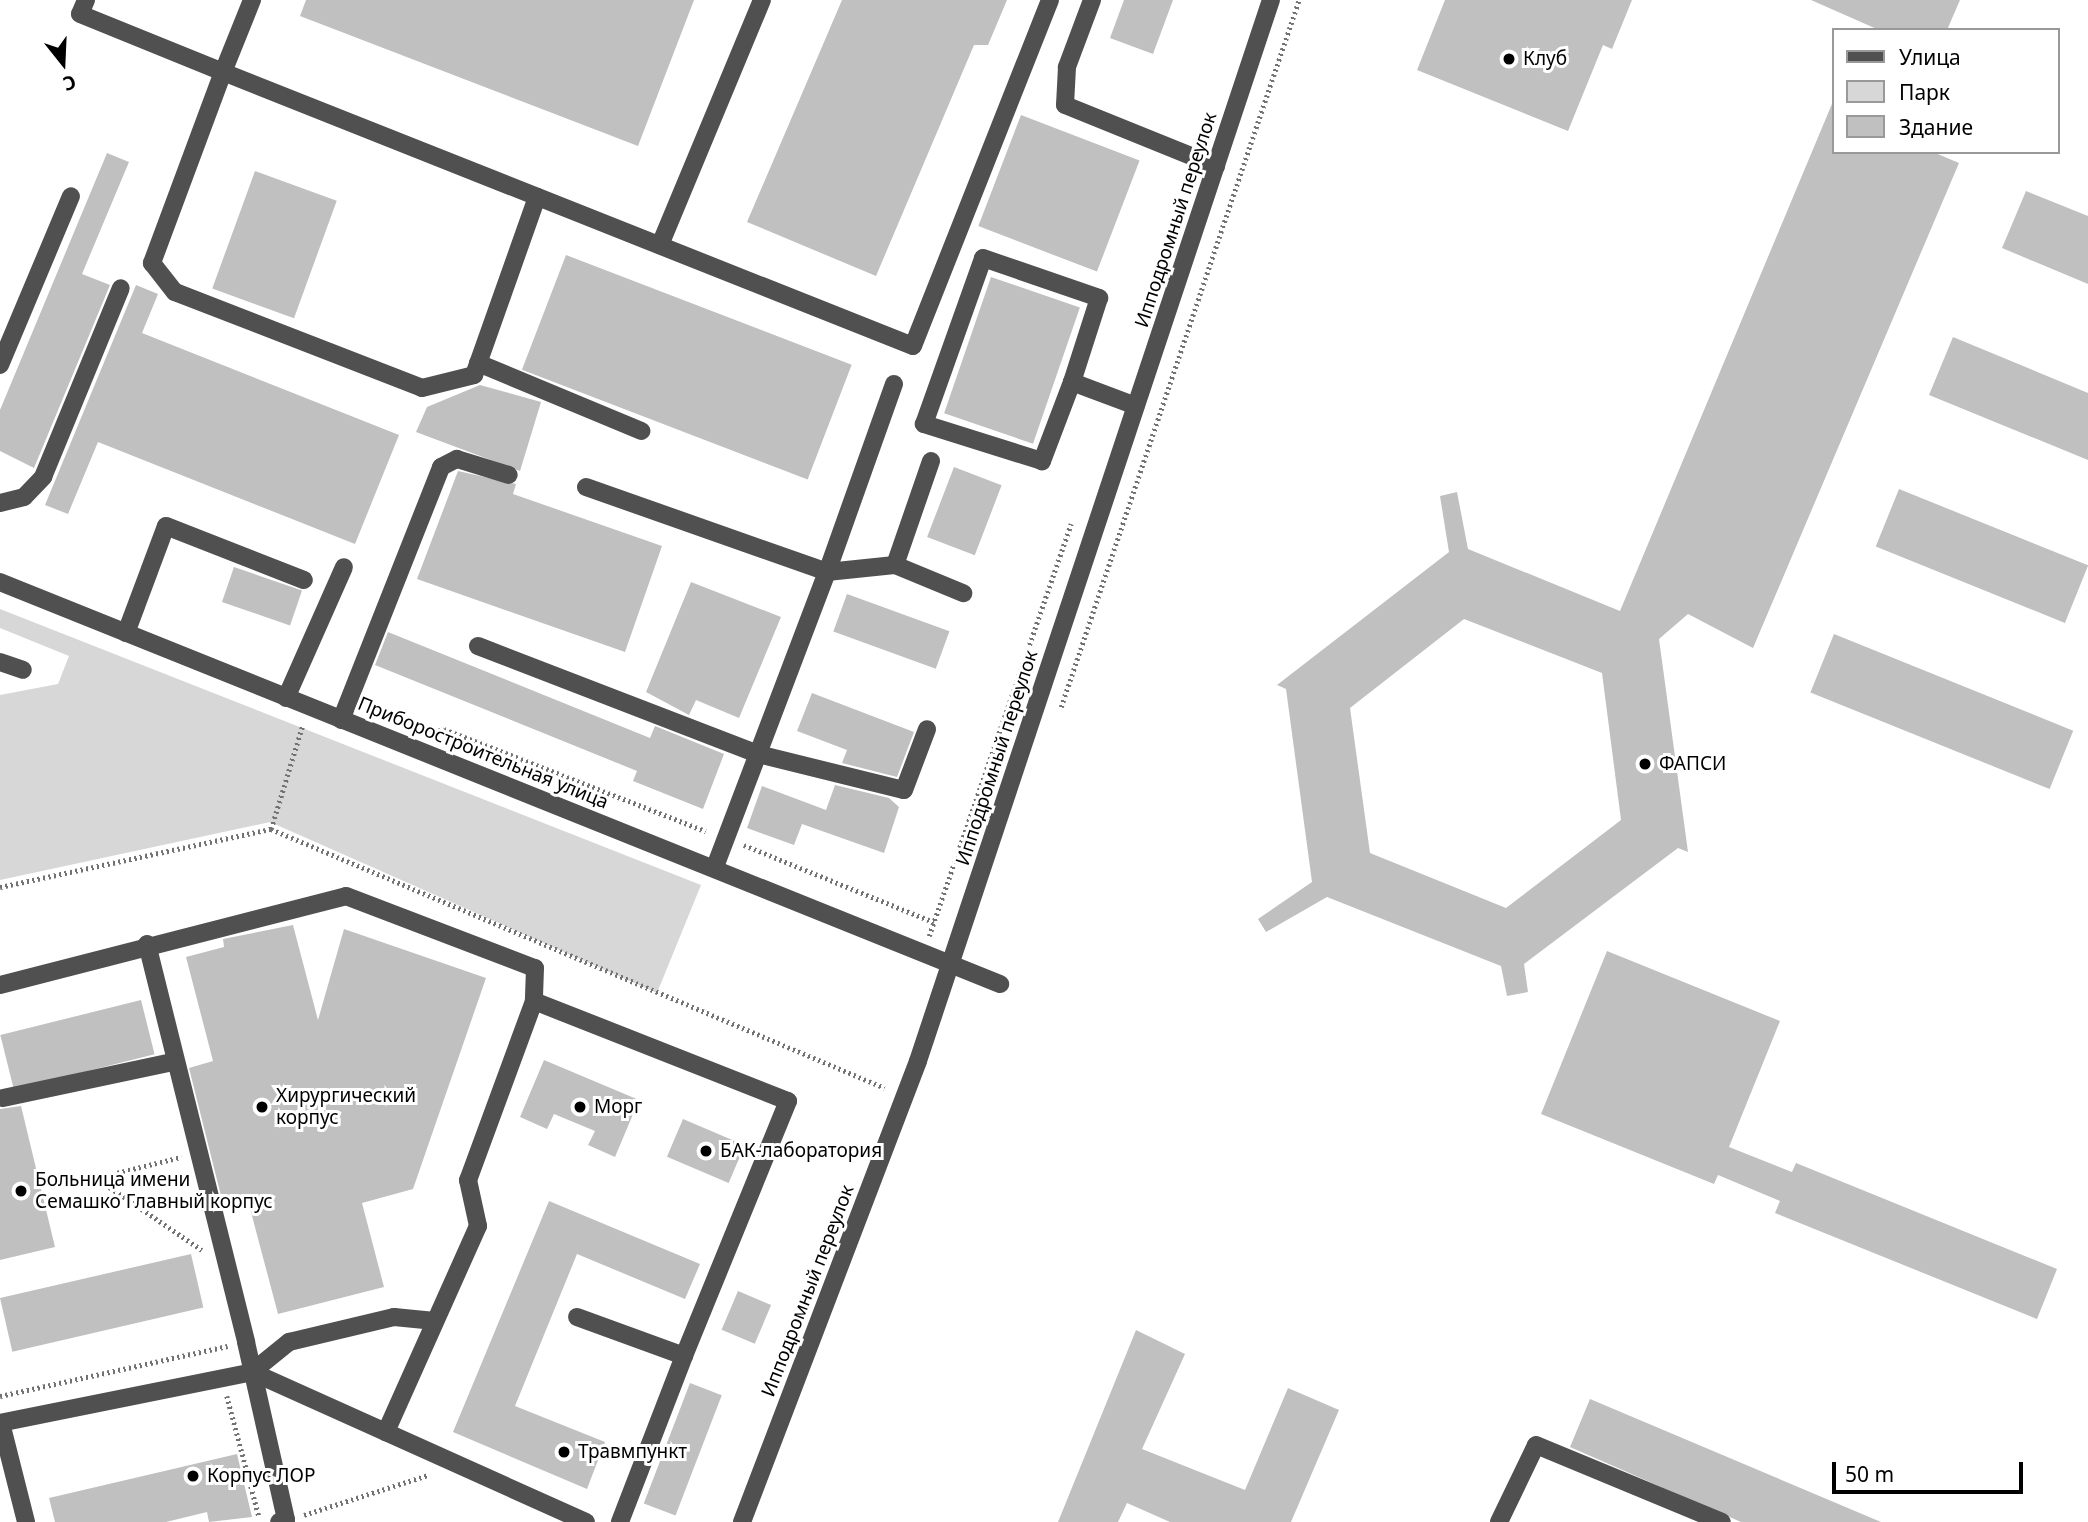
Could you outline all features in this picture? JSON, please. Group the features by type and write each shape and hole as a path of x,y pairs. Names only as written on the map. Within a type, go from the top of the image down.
{"street":[{"path":"86,0 80,14 913,346 1050,0"},
{"path":"252,0 152,264 175,292 422,388 474,375 537,197"},
{"path":"660,245 762,0"},
{"path":"1092,0 1067,67 1065,105 1216,166"},
{"name":"Ипподромный переулок","path":"742,1522 950,965 1271,0"},
{"path":"0,365 71,196"},
{"path":"983,257 1099,298 1072,382 1042,461 924,424 983,257"},
{"path":"0,503 24,497 43,477 121,288"},
{"path":"478,363 641,430"},
{"path":"1072,382 1136,406"},
{"path":"715,867 827,572 894,384"},
{"path":"341,720 441,467 457,458 509,475"},
{"path":"895,565 930,461"},
{"path":"586,487 827,572 895,565 963,593"},
{"path":"126,633 166,526 304,580"},
{"path":"286,698 344,567"},
{"name":"Приборостроительная улица","path":"0,582 715,867 1000,984"},
{"path":"478,646 758,754 904,790 927,729"},
{"path":"0,662 23,670"},
{"path":"0,985 147,944 346,896 535,968 534,1001 468,1180 478,1226 386,1432"},
{"path":"147,944 195,1153 246,1342 284,1521"},
{"path":"534,1001 788,1101 620,1522"},
{"path":"3,1098 173,1062"},
{"path":"26,1522 1,1423 252,1372 289,1342 394,1317 435,1321"},
{"path":"577,1317 684,1356"},
{"path":"252,1372 586,1522"},
{"path":"1499,1522 1536,1445 1722,1522"}],"path":[{"path":"923,954 1074,516"},
{"path":"271,830 309,706"},
{"path":"421,727 444,729 934,922"},
{"path":"195,1153 96,1178 225,1266"},
{"path":"0,1396 246,1342"},
{"path":"223,1378 260,1522"},
{"path":"284,1521 415,1482 451,1463"}],"green space":[{"path":"0,609 701,885 657,993 270,822 0,880 0,695 58,684 69,656 0,628"}],"building":[{"path":"306,0 694,0 638,146 300,16"},
{"path":"842,0 1007,0 988,45 974,45 876,276 747,222"},
{"path":"1124,0 1173,0 1153,54 1110,38"},
{"name":"Клуб","path":"1445,0 1632,0 1612,49 1603,45 1568,131 1417,70"},
{"path":"1811,0 1960,0 1948,28 1874,28"},
{"path":"1832,104 1832,154 1938,154 1959,163 1753,648 1688,614 1659,639 1688,852 1678,848 1524,964 1528,992 1507,996 1501,966 1327,897 1266,932 1258,919 1312,882 1286,689 1277,685 1449,552 1440,496 1457,492 1468,549 1620,611","holes":["1464,619 1602,673 1621,820 1506,908 1370,853 1350,708"]},
{"path":"1021,115 1140,161 1097,272 978,226"},
{"path":"107,153 129,162 82,274 110,285 34,468 0,451 0,410"},
{"path":"255,171 337,201 294,318 212,288"},
{"path":"2026,191 2088,216 2088,284 2002,248"},
{"path":"566,255 852,365 808,479 522,370"},
{"path":"991,277 1080,308 1033,444 944,413"},
{"path":"136,285 158,294 142,333 399,435 355,544 98,442 68,514 45,505"},
{"path":"1953,337 2088,393 2088,460 1929,395"},
{"path":"480,385 541,402 520,471 416,432 427,407"},
{"path":"954,467 1002,485 975,555 927,537"},
{"path":"458,471 516,484 513,494 662,546 625,652 417,579"},
{"path":"1899,489 2088,565 2065,623 1876,546"},
{"path":"234,567 302,590 290,625 222,602"},
{"path":"691,582 781,617 739,718 696,700 689,715 646,692"},
{"path":"847,594 949,631 936,669 833,632"},
{"path":"388,632 650,738 655,726 724,754 703,809 633,781 637,771 375,665"},
{"path":"1834,634 2073,731 2050,789 1810,692"},
{"path":"812,693 914,732 897,777 842,763 847,750 797,731"},
{"path":"835,785 889,798 899,807 884,853 802,824 794,845 747,828 762,786 826,810"},
{"path":"293,925 318,1020 344,929 486,978 413,1189 362,1203 384,1287 278,1314 247,1197 223,1204 189,1068 213,1061 186,957 224,947 223,939"},
{"path":"1607,951 1780,1021 1729,1147 1792,1172 1796,1163 2057,1269 2037,1319 1775,1213 1780,1201 1718,1175 1714,1184 1541,1114"},
{"path":"141,1000 155,1054 14,1089 0,1035"},
{"name":"Морг","path":"544,1060 639,1100 615,1157 588,1145 595,1131 554,1114 547,1129 520,1117"},
{"path":"21,1106 55,1247 0,1260 0,1109"},
{"name":"БАК-лаборатория","path":"683,1119 745,1145 729,1183 667,1157"},
{"path":"549,1201 700,1264 685,1299 577,1254 515,1406 605,1442 587,1489 453,1432"},
{"name":"Больница имени Семашко Главный корпус","path":"191,1254 203,1308 12,1352 0,1298"},
{"path":"738,1291 771,1305 755,1344 722,1330"},
{"path":"1136,1330 1185,1354 1142,1449 1245,1490 1288,1388 1339,1410 1291,1522 1170,1522 1127,1503 1118,1522 1058,1522"},
{"path":"690,1383 722,1395 676,1516 644,1503"},
{"path":"1590,1399 1881,1522 1741,1522 1570,1447"},
{"name":"Корпус ЛОР","path":"237,1454 252,1517 209,1522 207,1512 166,1522 55,1522 49,1498"}],"place":[{"name":"Клуб","path":"1509,59"},
{"name":"ФАПСИ","path":"1645,764"},
{"name":"Хирургический корпус","path":"262,1107"},
{"name":"Морг","path":"580,1107"},
{"name":"БАК-лаборатория","path":"706,1151"},
{"name":"Больница имени Семашко Главный корпус","path":"21,1191"},
{"name":"Травмпункт","path":"564,1452"},
{"name":"Корпус ЛОР","path":"193,1476"}]}
